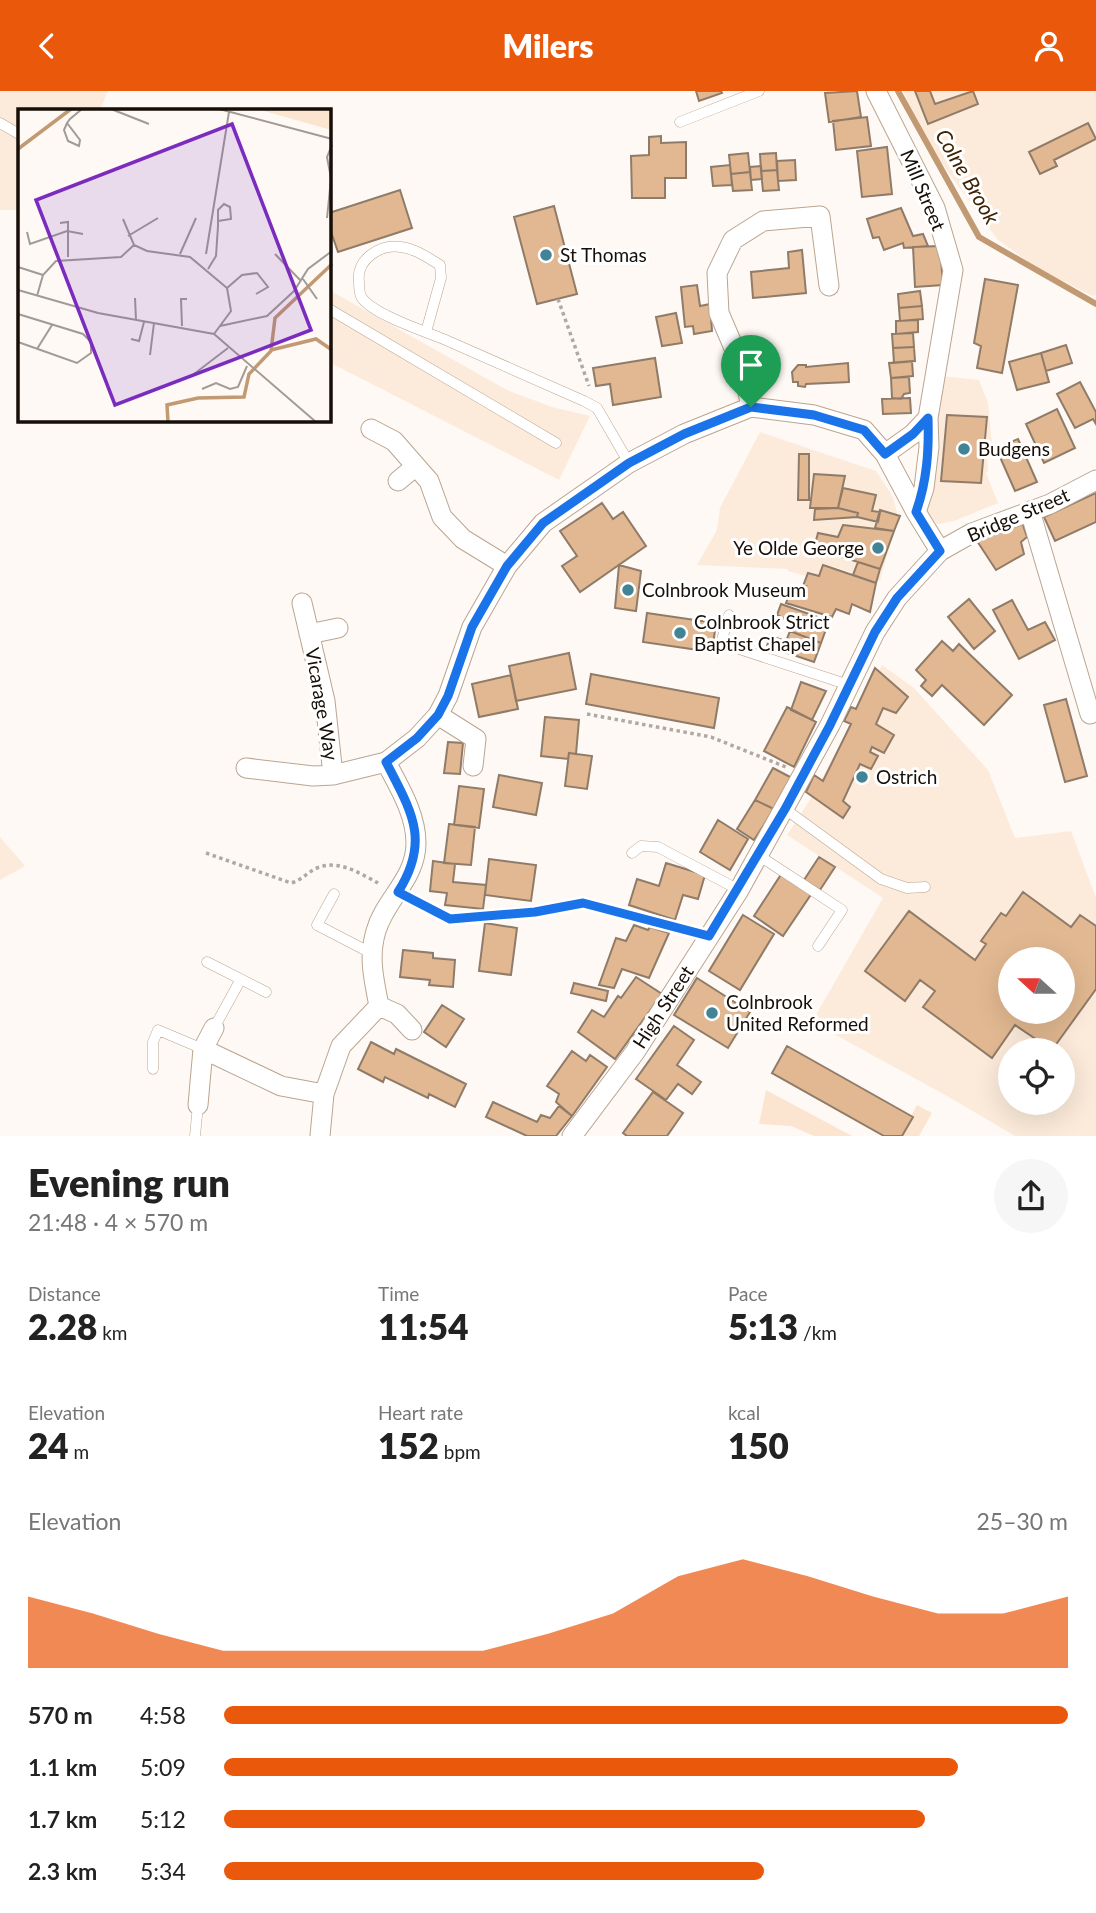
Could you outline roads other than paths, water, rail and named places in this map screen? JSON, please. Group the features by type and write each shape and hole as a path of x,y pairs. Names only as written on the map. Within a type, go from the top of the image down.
{"street":[{"name":"Mill Street","path":"876,91 935,208 953,270 928,418 929,447 924,488 916,512"},
{"path":"751,407 743,369 719,313 717,272 733,240 763,221 820,216 829,286"},
{"name":"Vicarage Way","path":"246,768 313,776 333,775 386,762 417,738 438,715 448,696 472,627 507,566 543,523 629,463 684,434 751,407 814,415 864,430 885,454 940,551"},
{"path":"885,454 913,434 928,418"},
{"path":"372,429 394,441 429,481 442,517 463,539 507,566"},
{"path":"398,481 416,466"},
{"name":"Bridge Street","path":"940,551 972,533 1050,504 1096,480"},
{"path":"1030,511 1090,714"},
{"name":"High Street","path":"572,1136 635,1052 738,890 785,809 875,632 897,598 940,551"},
{"name":"Vicarage Way","path":"302,603 325,701 333,775"},
{"name":"Vicarage Way","path":"309,634 338,628"},
{"path":"438,715 476,739 473,766"},
{"path":"379,1006 370,953 376,928 411,872 416,843 410,809 386,762"},
{"path":"379,1006 397,1014 412,1030"},
{"path":"320,1136 324,1094 341,1046 379,1006"},
{"path":"198,1105 203,1049 214,1028"},
{"path":"203,1049 281,1086 324,1094"}],"lane":[{"path":"680,122 759,91"},
{"path":"0,123 18,133"},
{"path":"426,332 441,278 440,265 417,251 400,247 378,250 363,261 358,273 360,296 375,310 597,408 629,463"},
{"path":"331,310 556,443"},
{"path":"729,615 721,643 849,685"},
{"path":"785,809 881,879 906,888 925,887"},
{"path":"632,853 641,846 657,847 738,890"},
{"path":"758,855 842,910 818,946"},
{"path":"334,894 317,925 370,953"},
{"path":"207,962 266,992"},
{"path":"214,1028 241,979"},
{"path":"153,1069 153,1042 158,1030 203,1049"},
{"path":"195,1136 198,1105"}],"waterway":[{"name":"Colne Brook","path":"898,91 979,237 1096,304"}],"place":[{"name":"St Thomas","path":"546,255"},
{"name":"Budgens","path":"964,449"},
{"name":"Ye Olde George","path":"878,548"},
{"name":"Colnbrook Museum","path":"628,590"},
{"name":"Colnbrook Strict Baptist Chapel","path":"680,633"},
{"name":"Ostrich","path":"862,777"},
{"name":"Colnbrook United Reformed","path":"712,1013"}]}
